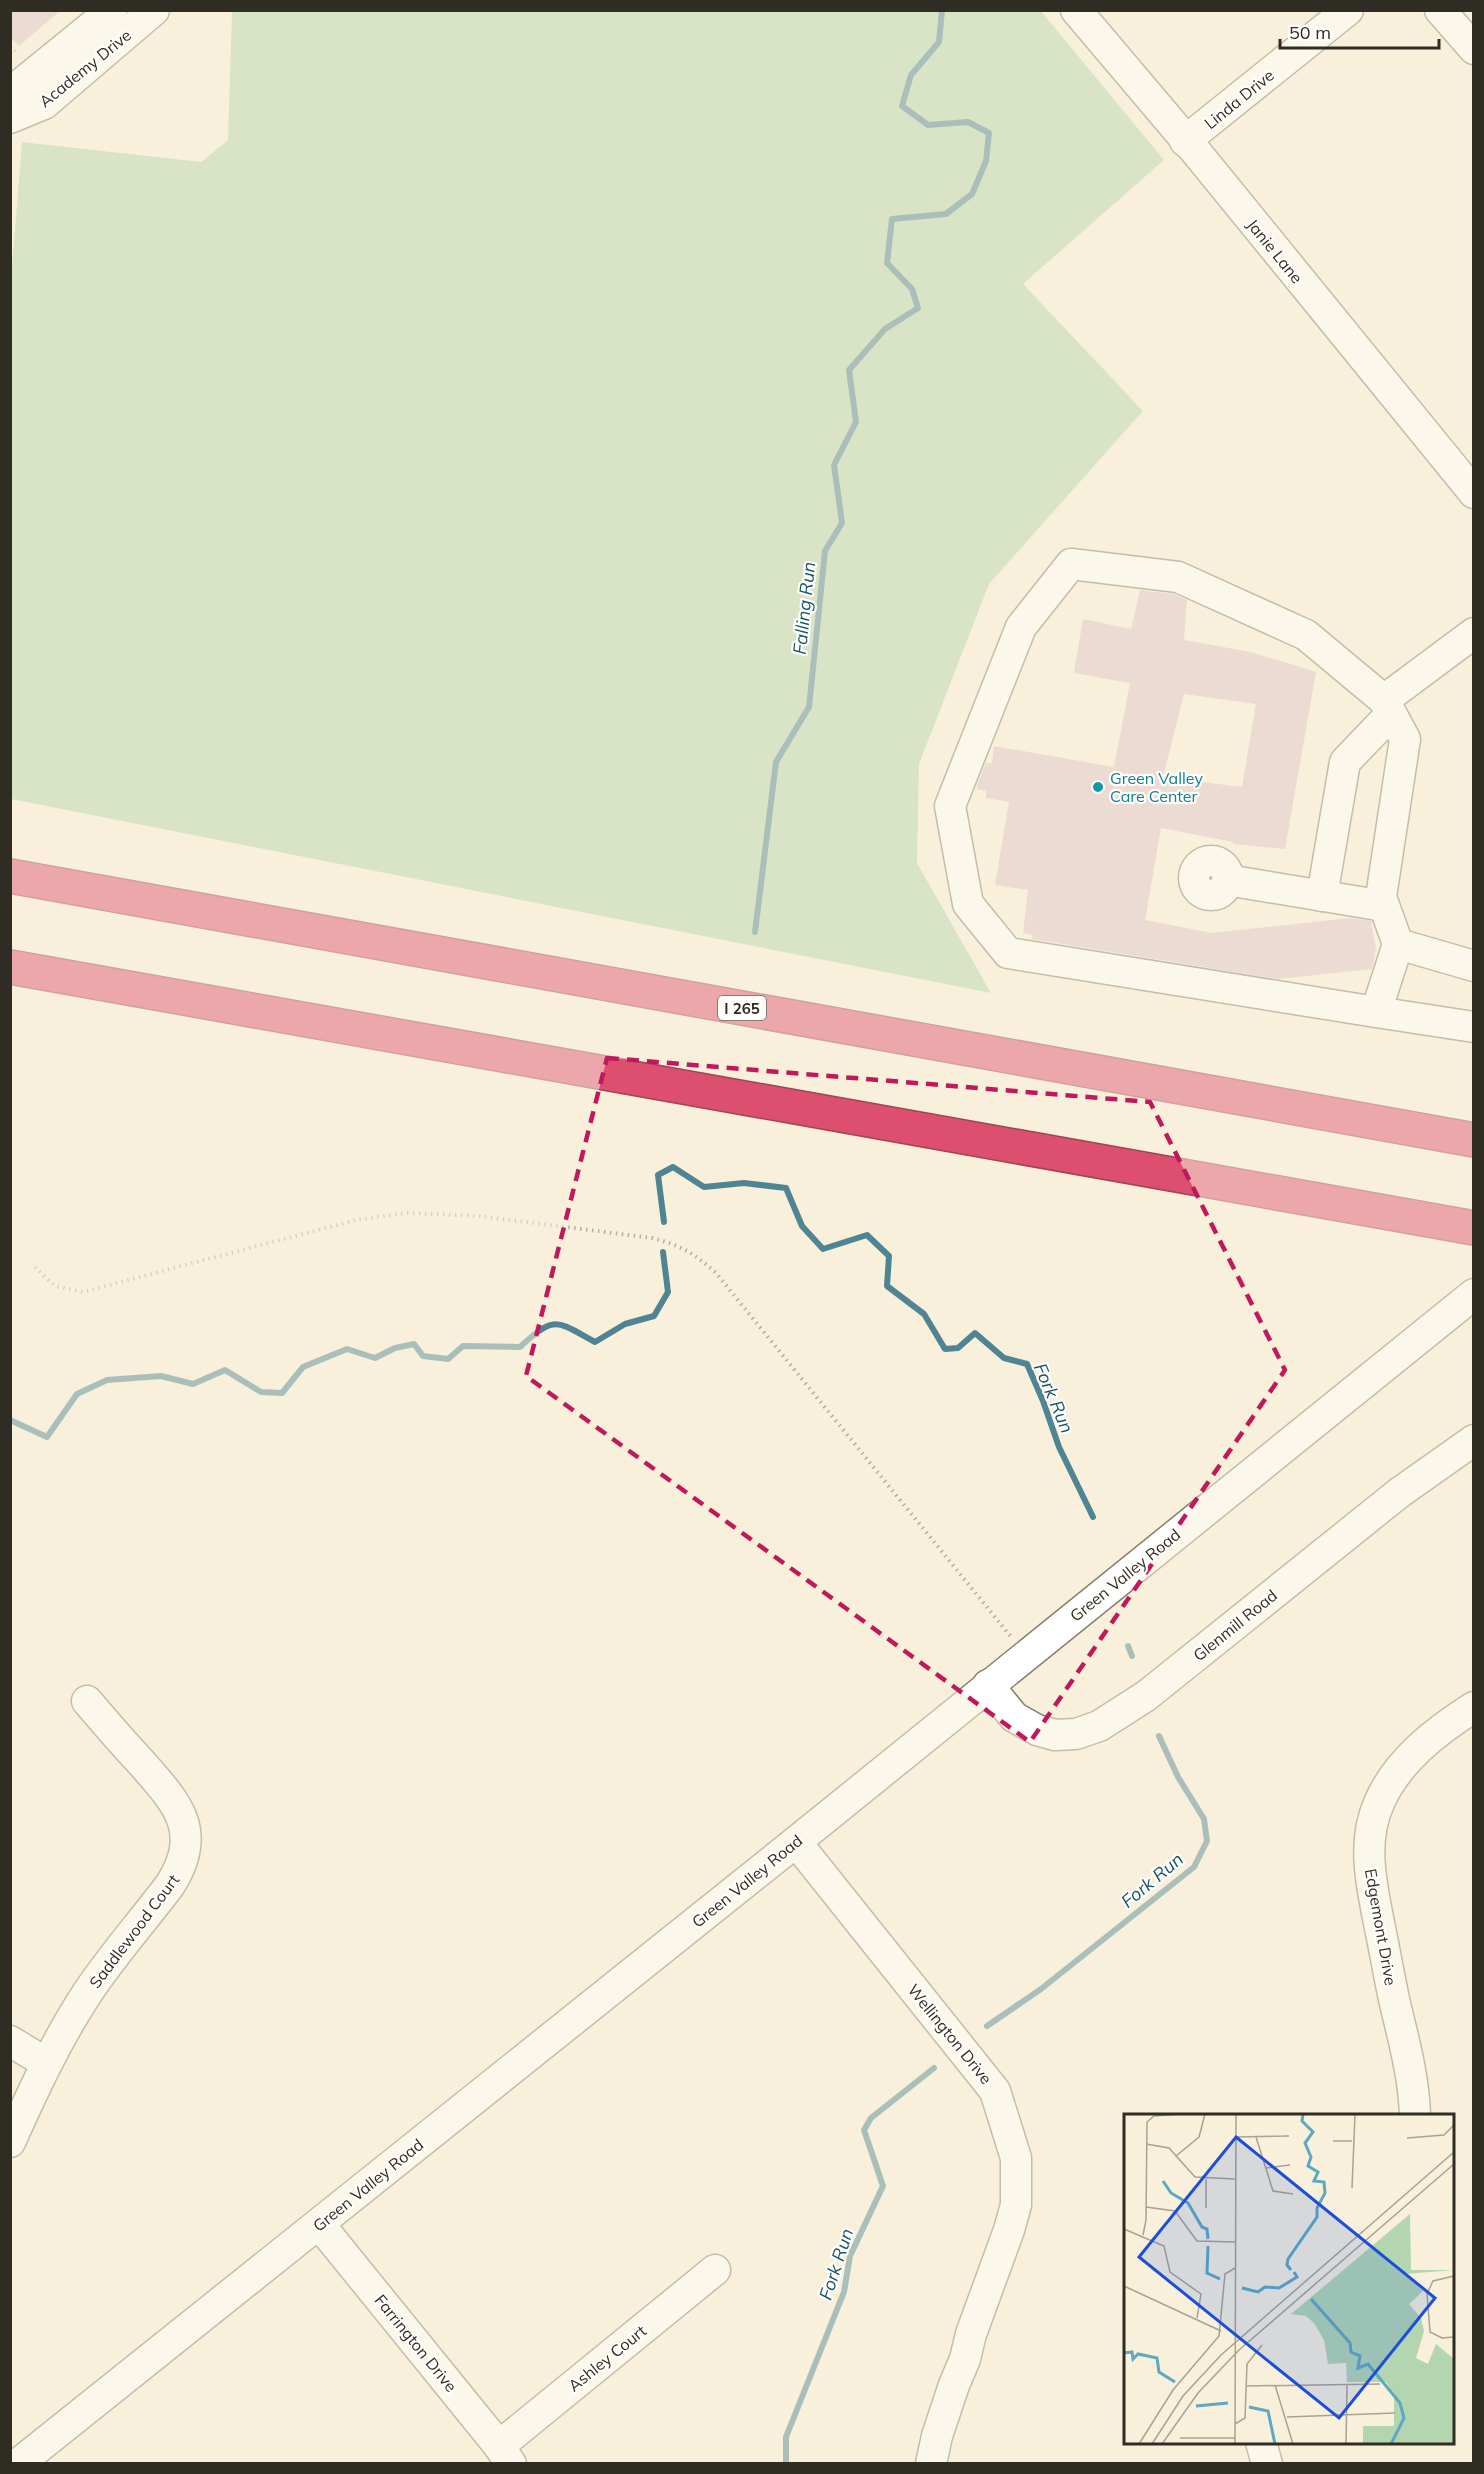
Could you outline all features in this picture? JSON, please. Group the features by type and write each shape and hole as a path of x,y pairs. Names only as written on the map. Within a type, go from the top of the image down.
{"highway":[{"name":"I 265","path":"10,876 1473,1140"},
{"path":"10,967 1473,1228"}],"street":[{"name":"Academy Drive","path":"10,93 112,10"},
{"name":"Academy Drive","path":"10,118 44,104 154,10"},
{"name":"Janie Lane","path":"1076,10 1473,493"},
{"name":"Linda Drive","path":"1185,141 1348,10"},
{"path":"1440,10 1473,49"},
{"path":"1388,1014 1398,944 1381,897 1405,739 1388,707 1306,635 1178,577 1071,564 1022,627 950,806 968,904 1008,953 1388,1014 1473,1027"},
{"path":"1322,896 1345,762 1388,707 1473,633"},
{"path":"1227,880 1384,906"},
{"path":"1398,944 1473,966"},
{"name":"Green Valley Road","path":"17,2457 319,2224 796,1842 1473,1294"},
{"name":"Glenmill Road","path":"988,1685 1014,1717 1037,1731 1055,1735 1076,1734 1099,1726 1146,1696 1399,1493 1473,1440"},
{"name":"Saddlewood Court","path":"10,2142 46,2063 87,1993 170,1886 181,1869 186,1850 185,1828 173,1799 87,1701"},
{"name":"Edgemont Drive","path":"1415,2114 1412,2074 1392,1991 1371,1879 1369,1853 1371,1828 1377,1805 1403,1765 1439,1731 1473,1707"},
{"name":"Wellington Drive","path":"796,1842 996,2091 1016,2158 1016,2205 1010,2230 970,2334 965,2359 937,2436 931,2463"},
{"path":"10,2041 46,2063"},
{"name":"Farrington Drive","path":"319,2224 505,2455"},
{"name":"Ashley Court","path":"505,2455 715,2270"},
{"path":"1262,2444 1267,2463"}],"path":[{"path":"35,1267 55,1286 83,1292 356,1220 406,1213 479,1216 652,1238 674,1243 694,1254 716,1272 1026,1655"}],"highlighted area":[{"path":"607,1058 1150,1102 1285,1370 1030,1742 526,1376"}],"green space":[{"path":"232,11 1041,11 1164,160 1023,284 1143,411 989,584 919,764 917,863 991,993 11,799 10,291 22,142 201,162 228,140"}],"building":[{"path":"10,10 61,10 19,46 10,36"},
{"name":"Green Valley Care Center","path":"1140,590 1173,594 1187,600 1184,640 1251,652 1316,672 1285,849 1233,844 1233,842 1161,828 1145,920 1212,933 1350,918 1371,921 1376,949 1372,969 1278,979 1032,939 1033,935 1023,933 1028,890 995,885 1009,802 986,798 986,791 977,789 977,785 986,763 992,763 994,746 1114,767 1130,683 1074,673 1083,619 1131,629","holes":["1184,694 1256,704 1242,787 1163,777"]}],"waterway":[{"name":"Falling Run","path":"755,932 776,762 809,707 825,551 842,523 834,465 856,422 849,370 885,329 918,308 912,289 887,263 892,219 946,214 972,194 986,161 989,133 968,122 928,125 902,106 911,75 939,42 942,10"},
{"name":"Fork Run","path":"664,1222 658,1175 673,1167 704,1187 744,1183 786,1188 802,1226 823,1249 867,1235 889,1256 887,1286 924,1314 945,1349 958,1348 975,1333 1004,1358 1027,1364 1059,1447 1093,1517"},
{"name":"Falling Run","path":"10,1420 47,1437 77,1394 107,1380 161,1376 193,1384 225,1370 261,1392 282,1393 303,1367 347,1349 375,1358 395,1348 414,1344 423,1356 448,1359 463,1346 520,1347 541,1330 556,1324 563,1325 595,1342 625,1324 654,1316 668,1292 663,1252"},
{"name":"Fork Run","path":"1128,1646 1132,1656"},
{"name":"Fork Run","path":"987,2026 1041,1989 1194,1867 1207,1841 1204,1819 1178,1777 1159,1736"},
{"name":"Fork Run","path":"786,2464 786,2437 844,2292 850,2256 883,2186 864,2130 871,2118 934,2068"}],"place":[{"name":"Green Valley Care Center","path":"1098,787"}]}
